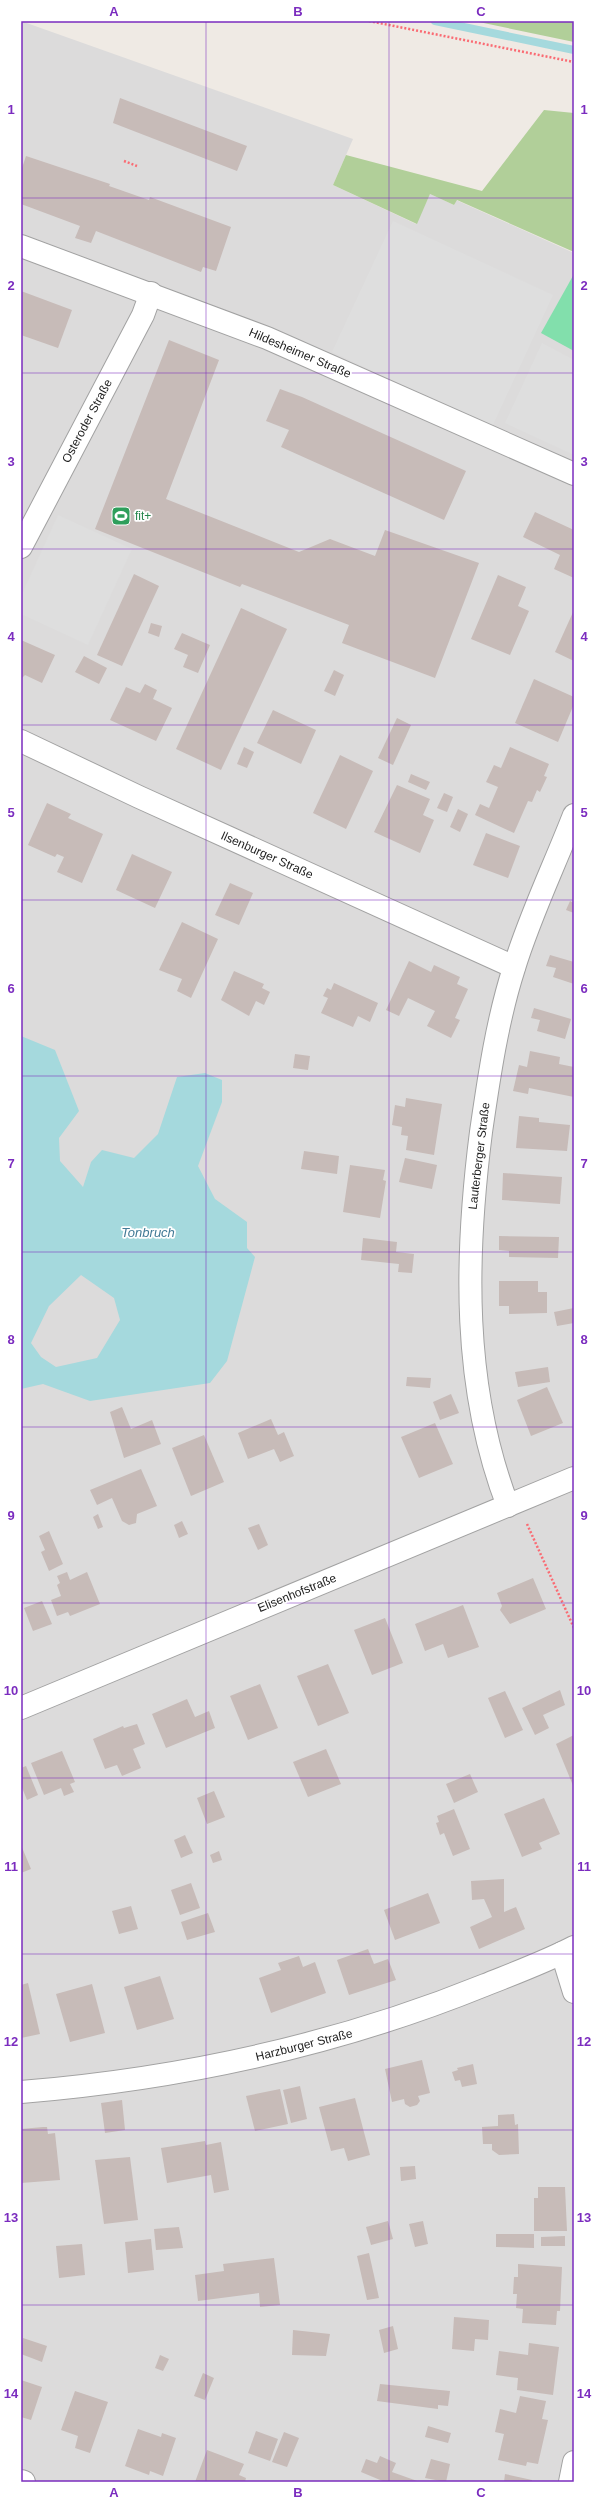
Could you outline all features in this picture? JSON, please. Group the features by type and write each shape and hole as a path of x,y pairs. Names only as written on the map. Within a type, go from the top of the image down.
{"street":[{"name":"Hildesheimer Straße","path":"21,246 151,293 267,338 574,474"},
{"name":"Osteroder Straße","path":"22,544 143,315 151,293"},
{"name":"Ilsenburger Straße","path":"21,741 139,797 514,967"},
{"name":"Lauterberger Straße","path":"513,1504 489,1454 473,1348 469,1305 472,1210 488,1084 514,967 574,815"},
{"name":"Elisenhofstraße","path":"21,1708 574,1478"},
{"path":"568,1950 574,1992"},
{"name":"Harzburger Straße","path":"21,2092 60,2089 166,2074 242,2061 336,2038 439,2004 568,1950"},
{"path":"570,2482 574,2462"}],"path":[{"path":"369,21 574,62"},
{"path":"124,161 136,166"},
{"path":"513,1504 574,1628"}],"shaded area":[{"path":"21,21 353,139 333,185 416,224 430,194 454,205 456,200 574,253 574,2482 21,2482"},
{"path":"393,221 553,295 492,427 332,352"},
{"path":"542,343 574,360 574,455 505,423"},
{"path":"58,515 132,549 88,645 21,614 21,596"}],"green space":[{"path":"474,21 574,21 574,42"},
{"path":"544,110 574,113 574,252 457,200 454,205 430,194 417,224 333,185 346,155 482,191"},
{"path":"574,274 574,351 541,333"}],"water":[{"name":"Tonbruch","path":"21,1036 55,1050 79,1111 59,1138 60,1161 83,1187 91,1162 102,1150 134,1158 158,1134 177,1077 205,1073 222,1080 222,1102 198,1166 215,1199 247,1222 247,1248 255,1257 227,1361 210,1383 90,1401 43,1384 21,1389","holes":["81,1275 114,1298 120,1320 97,1358 56,1367 41,1357 31,1343 49,1306"]}],"building":[{"path":"120,98 247,146 237,171 113,123"},
{"path":"26,156 110,184 109,186 149,200 150,197 231,227 216,271 203,267 201,272 96,231 91,243 75,238 80,226 21,204 21,171"},
{"path":"21,291 72,310 58,348 21,335"},
{"path":"169,340 219,360 166,499 299,552 330,539 375,556 385,530 479,563 435,678 342,643 349,625 242,584 240,587 95,529"},
{"path":"280,389 302,397 466,471 444,520 281,447 289,430 266,421"},
{"path":"535,512 574,530 574,578 554,569 560,555 523,537"},
{"path":"134,574 159,586 122,666 97,655"},
{"path":"498,575 526,587 518,606 529,611 510,655 471,639"},
{"path":"241,608 287,629 221,770 176,749"},
{"path":"574,610 574,661 555,652"},
{"path":"151,623 162,626 159,637 148,633"},
{"path":"182,633 210,645 198,673 183,667 188,655 174,649"},
{"path":"21,640 55,655 42,683 25,675 21,679"},
{"path":"84,656 107,668 99,684 75,672"},
{"path":"334,670 344,675 335,696 324,691"},
{"path":"534,679 574,697 574,704 558,742 515,723"},
{"path":"145,684 157,690 153,699 172,708 156,741 110,720 126,687 140,693"},
{"path":"273,710 316,730 301,764 257,743"},
{"path":"397,718 411,725 393,765 378,758"},
{"path":"244,747 254,752 247,768 237,764"},
{"path":"510,747 549,764 544,776 547,777 540,792 537,790 532,802 528,801 514,833 475,815 480,804 489,808 498,787 486,782 494,765 501,768"},
{"path":"340,755 373,771 346,829 313,813"},
{"path":"411,774 430,782 426,790 408,782"},
{"path":"397,785 430,799 423,815 434,820 420,853 374,832"},
{"path":"444,793 453,797 447,812 437,808"},
{"path":"47,803 71,814 68,818 103,834 82,883 57,872 64,857 57,854 55,857 28,845"},
{"path":"458,809 468,814 460,832 450,827"},
{"path":"486,833 520,846 508,878 473,865"},
{"path":"132,854 172,872 155,908 116,890"},
{"path":"230,883 253,893 239,925 215,915"},
{"path":"570,901 574,903 574,913 566,910"},
{"path":"182,922 218,939 191,998 177,991 182,979 159,970"},
{"path":"550,955 574,962 574,984 553,977 556,968 546,966"},
{"path":"409,961 431,972 434,965 460,977 457,984 468,989 455,1018 460,1020 451,1038 427,1026 435,1011 408,998 399,1016 386,1010"},
{"path":"234,971 264,984 262,988 270,992 264,1005 256,1001 249,1016 221,1000"},
{"path":"334,983 378,1003 370,1022 358,1016 353,1027 321,1013 328,998 323,996 327,988 331,990"},
{"path":"534,1008 571,1019 565,1039 537,1031 540,1020 531,1018"},
{"path":"530,1051 560,1057 559,1064 574,1067 574,1097 529,1088 528,1094 513,1091 519,1065 527,1067"},
{"path":"295,1054 310,1056 308,1070 293,1068"},
{"path":"406,1098 442,1104 434,1155 406,1150 408,1136 401,1135 402,1127 392,1125 395,1105 405,1107"},
{"path":"519,1116 539,1118 539,1122 570,1125 567,1151 516,1148"},
{"path":"304,1151 339,1156 337,1174 301,1169"},
{"path":"405,1158 437,1165 432,1189 399,1182"},
{"path":"350,1165 385,1170 383,1180 386,1181 380,1218 343,1212"},
{"path":"503,1173 562,1177 560,1204 502,1200"},
{"path":"499,1236 559,1237 558,1258 509,1257 509,1251 499,1250"},
{"path":"363,1238 397,1242 396,1252 414,1254 412,1273 398,1272 399,1264 361,1260"},
{"path":"499,1281 538,1281 538,1292 547,1292 547,1313 509,1314 509,1306 499,1306"},
{"path":"574,1308 574,1323 557,1326 554,1312"},
{"path":"548,1367 550,1382 518,1387 515,1372"},
{"path":"407,1377 431,1378 430,1388 406,1386"},
{"path":"547,1387 563,1423 531,1436 517,1400"},
{"path":"451,1394 459,1413 440,1420 433,1402"},
{"path":"122,1407 131,1429 152,1420 161,1444 124,1458 110,1412"},
{"path":"271,1419 278,1435 284,1432 294,1456 280,1462 274,1449 248,1459 238,1433"},
{"path":"435,1423 453,1464 419,1478 401,1437"},
{"path":"204,1435 224,1482 191,1496 172,1448"},
{"path":"141,1469 157,1506 137,1514 136,1523 129,1525 122,1521 112,1498 97,1505 90,1490"},
{"path":"98,1514 103,1527 98,1529 93,1517"},
{"path":"182,1521 188,1534 179,1538 174,1525"},
{"path":"259,1524 268,1545 258,1550 248,1528"},
{"path":"49,1531 63,1564 49,1571 41,1552 45,1550 39,1536"},
{"path":"67,1572 70,1580 87,1572 100,1604 70,1616 68,1612 57,1616 51,1600 61,1596 57,1585 60,1583 57,1576"},
{"path":"533,1578 546,1609 510,1624 500,1610 502,1606 497,1593"},
{"path":"42,1601 52,1624 33,1631 24,1608"},
{"path":"463,1605 479,1647 448,1658 443,1644 425,1651 415,1624"},
{"path":"385,1618 403,1663 372,1675 354,1630"},
{"path":"328,1664 349,1713 318,1726 297,1676"},
{"path":"260,1684 278,1728 248,1740 230,1696"},
{"path":"560,1690 565,1705 543,1715 549,1728 535,1735 522,1708"},
{"path":"505,1691 523,1730 505,1738 488,1698"},
{"path":"187,1699 195,1717 209,1711 215,1728 166,1748 152,1714"},
{"path":"137,1724 145,1744 133,1749 141,1768 122,1776 117,1765 105,1769 93,1739 123,1726 124,1728"},
{"path":"574,1735 574,1788 556,1744"},
{"path":"326,1749 341,1784 308,1797 293,1762"},
{"path":"62,1751 75,1782 70,1784 74,1792 64,1796 61,1788 44,1795 31,1763"},
{"path":"26,1766 38,1795 27,1800 21,1785 21,1768"},
{"path":"470,1774 478,1792 454,1803 446,1784"},
{"path":"214,1791 225,1817 207,1824 197,1798"},
{"path":"544,1798 560,1834 539,1843 542,1849 522,1857 504,1814"},
{"path":"454,1809 470,1849 453,1856 444,1833 440,1835 436,1823 439,1822 437,1816"},
{"path":"185,1835 193,1853 181,1858 174,1840"},
{"path":"21,1845 31,1869 21,1873"},
{"path":"219,1851 222,1860 213,1863 210,1855"},
{"path":"504,1879 504,1912 516,1907 525,1929 479,1949 470,1927 492,1917 484,1899 472,1900 471,1881"},
{"path":"191,1883 200,1908 180,1915 171,1890"},
{"path":"428,1893 440,1923 395,1940 384,1910"},
{"path":"131,1906 138,1929 119,1934 112,1911"},
{"path":"208,1913 215,1932 187,1940 181,1922"},
{"path":"368,1949 374,1964 388,1959 396,1980 349,1995 337,1960"},
{"path":"299,1956 303,1967 315,1962 326,1993 271,2013 259,1978 281,1970 278,1963"},
{"path":"160,1976 174,2019 137,2030 124,1987"},
{"path":"28,1983 40,2034 21,2038 21,1985"},
{"path":"92,1984 105,2033 70,2042 56,1994"},
{"path":"422,2060 430,2093 418,2096 420,2101 417,2105 410,2107 405,2104 404,2099 392,2102 385,2069"},
{"path":"473,2064 477,2084 462,2087 460,2080 455,2081 452,2072 458,2070 457,2068"},
{"path":"300,2086 307,2119 291,2123 283,2090"},
{"path":"280,2089 288,2124 255,2131 246,2096"},
{"path":"355,2098 370,2155 348,2161 344,2148 331,2151 319,2107"},
{"path":"122,2100 125,2130 105,2133 101,2103"},
{"path":"514,2114 515,2125 518,2124 519,2154 499,2155 492,2150 492,2144 483,2144 482,2127 498,2126 498,2115"},
{"path":"47,2127 48,2134 55,2133 60,2180 21,2183 21,2129"},
{"path":"205,2141 206,2145 221,2142 229,2190 214,2193 211,2175 167,2183 161,2148"},
{"path":"130,2157 138,2220 104,2224 95,2160"},
{"path":"415,2166 416,2179 401,2181 400,2167"},
{"path":"538,2187 565,2187 567,2231 534,2231 534,2198 538,2198"},
{"path":"388,2221 393,2239 371,2245 366,2227"},
{"path":"423,2221 428,2244 415,2247 409,2224"},
{"path":"179,2227 183,2248 156,2250 154,2229"},
{"path":"496,2234 534,2234 534,2248 496,2247"},
{"path":"565,2236 565,2246 541,2246 541,2237"},
{"path":"151,2239 154,2270 128,2273 125,2242"},
{"path":"82,2244 85,2275 59,2278 56,2246"},
{"path":"369,2253 379,2298 367,2300 357,2256"},
{"path":"274,2258 280,2305 260,2307 259,2293 198,2301 195,2275 224,2271 223,2264"},
{"path":"518,2264 562,2267 560,2311 557,2311 556,2325 522,2323 523,2309 516,2308 517,2294 513,2294 514,2277 518,2277"},
{"path":"454,2317 489,2320 488,2340 475,2339 474,2351 452,2349"},
{"path":"393,2326 398,2349 384,2353 379,2330"},
{"path":"293,2330 330,2334 326,2356 292,2355"},
{"path":"23,2338 47,2346 42,2362 21,2354"},
{"path":"529,2343 559,2347 553,2395 517,2390 518,2378 496,2375 499,2351 528,2355"},
{"path":"160,2355 169,2359 163,2371 155,2368"},
{"path":"203,2373 214,2378 205,2400 194,2396"},
{"path":"21,2380 42,2387 31,2420 21,2417"},
{"path":"380,2384 450,2391 448,2406 438,2405 438,2409 377,2401"},
{"path":"75,2391 108,2402 90,2453 75,2448 78,2436 61,2430"},
{"path":"520,2396 546,2401 542,2419 548,2420 538,2464 527,2462 526,2466 498,2460 504,2434 495,2432 500,2409 516,2413"},
{"path":"428,2426 451,2433 448,2443 425,2437"},
{"path":"138,2429 161,2437 162,2433 176,2438 163,2476 150,2471 149,2475 125,2466"},
{"path":"256,2431 278,2439 270,2461 248,2453"},
{"path":"284,2432 299,2438 287,2467 272,2462"},
{"path":"207,2450 244,2464 239,2475 246,2478 245,2482 195,2482"},
{"path":"380,2456 396,2463 392,2472 420,2482 385,2482 361,2472 366,2459 377,2463"},
{"path":"431,2459 450,2464 446,2482 425,2478"},
{"path":"505,2474 532,2480 532,2482 504,2482"}],"waterway":[{"path":"435,21 574,50"}],"place":[{"name":"fit+","path":"121,516"}]}
